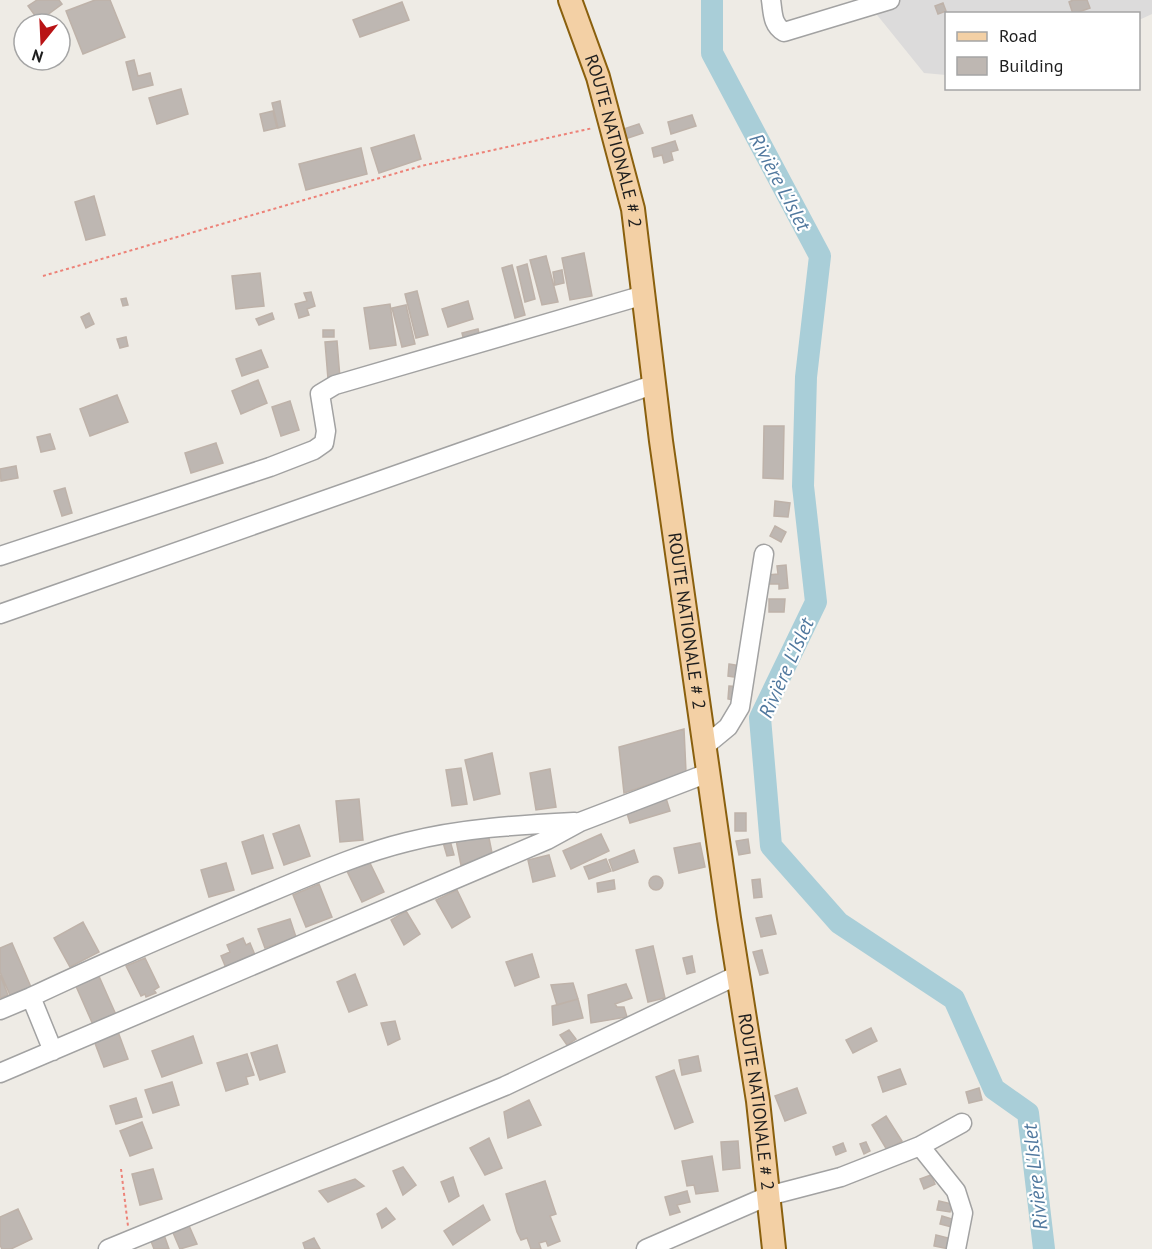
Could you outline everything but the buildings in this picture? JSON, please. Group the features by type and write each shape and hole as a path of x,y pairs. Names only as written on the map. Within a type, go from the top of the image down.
{"main road":[{"name":"ROUTE NATIONALE # 2","path":"570,0 598,77 633,209 708,773 758,1101 774,1249"}],"street":[{"path":"771,0 774,22 784,32 890,0"},
{"path":"0,556 270,467 314,450 324,443 326,431 320,394 335,385 644,295"},
{"path":"0,614 655,384"},
{"path":"705,746 728,727 740,707 764,554"},
{"path":"0,1073 547,840 580,822 708,773"},
{"path":"0,1010 190,926 365,854 408,842 454,833 520,825 580,822"},
{"path":"108,1249 505,1086 738,975"},
{"path":"32,997 53,1051"},
{"path":"646,1249 768,1196 841,1178 920,1146 962,1123"},
{"path":"920,1146 956,1191 963,1213 956,1249"}],"path":[{"path":"43,276 421,166 609,124"},
{"path":"121,1169 129,1240"}],"shaded area":[{"path":"865,0 1152,0 1152,14 1140,20 1140,12 945,12 945,75 924,73"}],"waterway":[{"name":"Rivière L'Islet","path":"712,0 712,53 820,256 806,377 803,486 816,602 760,718 771,846 839,923 954,999 994,1089 1028,1113 1044,1249"}]}
